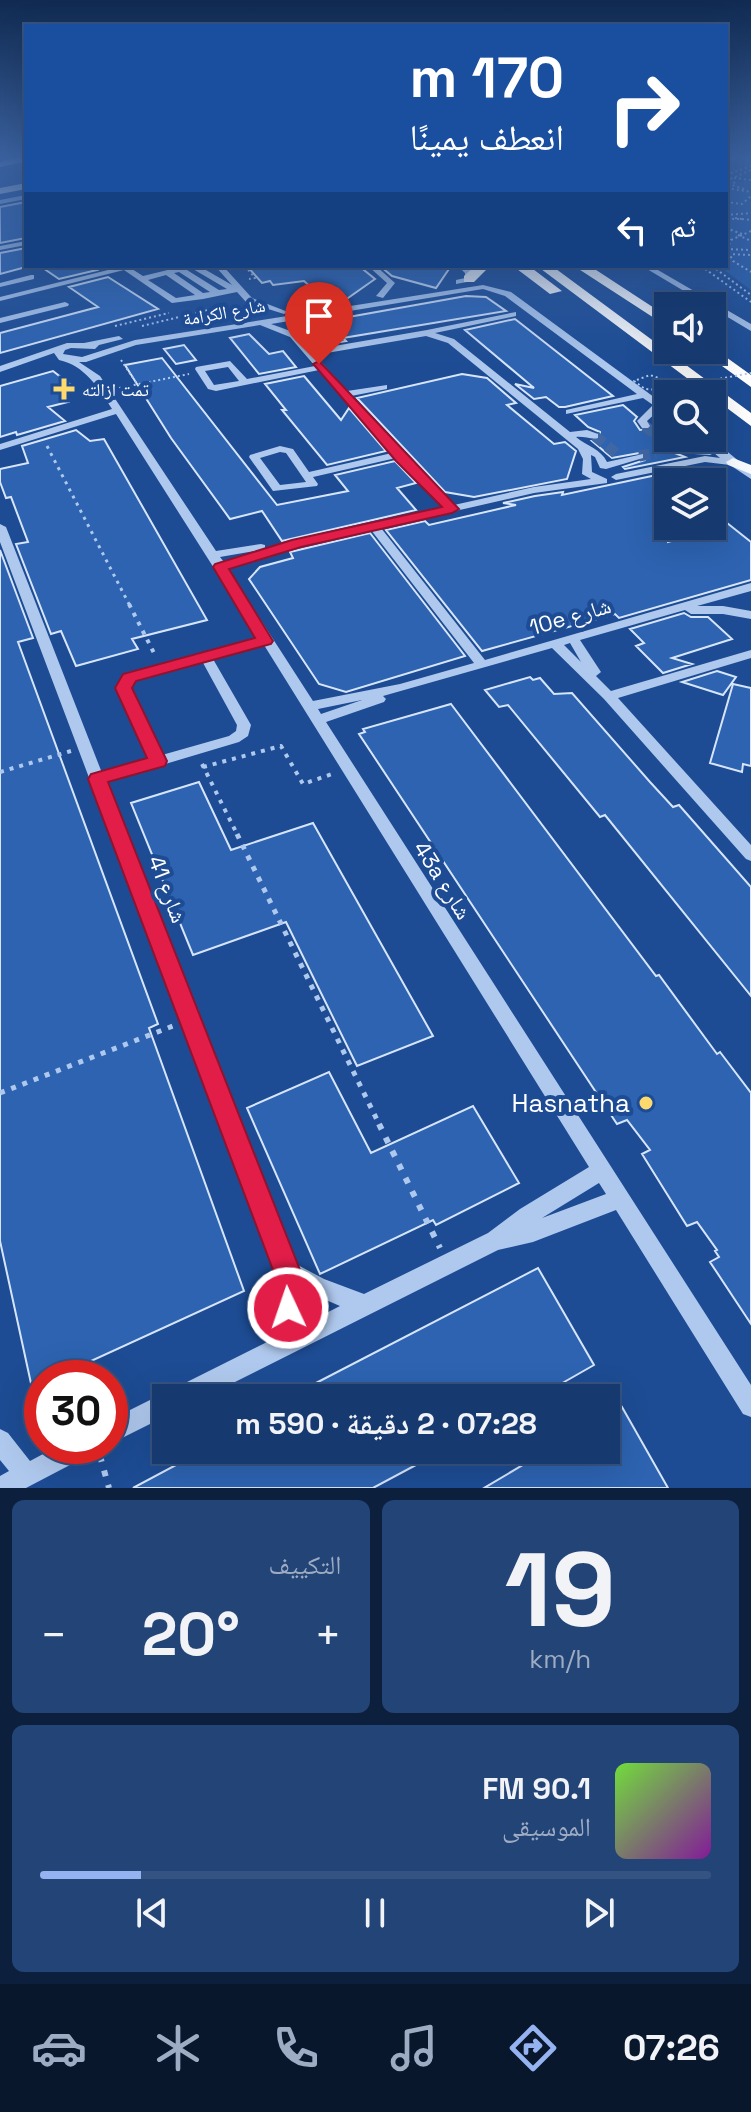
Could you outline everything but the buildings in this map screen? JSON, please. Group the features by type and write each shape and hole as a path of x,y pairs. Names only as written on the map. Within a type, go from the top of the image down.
{"highway":[{"path":"523,268 602,321 654,347"},
{"path":"545,268 654,346"},
{"path":"587,268 654,313"},
{"path":"677,364 751,421"},
{"path":"726,364 751,382"}],"main road":[{"path":"733,462 751,473"}],"street":[{"path":"0,248 24,243"},
{"path":"0,299 125,268"},
{"path":"131,268 146,277 171,300 203,301 235,287"},
{"path":"146,277 185,268"},
{"path":"198,268 235,287"},
{"path":"221,268 249,300 284,312"},
{"path":"374,268 391,283 380,296"},
{"path":"649,268 751,328"},
{"path":"180,269 219,294"},
{"path":"167,272 203,301"},
{"name":"شارع الكرامة","path":"61,349 228,321 246,315 380,296 466,273"},
{"path":"2,285 31,277"},
{"path":"2,285 38,311"},
{"name":"شارع الكرامة","path":"67,360 126,345 297,315 468,288 498,289 644,395"},
{"path":"246,315 249,300"},
{"path":"0,321 65,304"},
{"path":"243,379 228,363 202,368 201,372 214,388 368,344 513,314"},
{"path":"293,335 291,326 297,315"},
{"path":"257,322 293,335 399,456 452,509"},
{"path":"427,333 445,337 582,447 599,455 605,466 615,471 616,477"},
{"path":"88,344 97,347 97,354"},
{"path":"61,349 59,356 67,360"},
{"path":"0,369 61,349"},
{"name":"43a شارع","path":"97,354 101,384"},
{"path":"0,377 67,360"},
{"name":"43a شارع","path":"67,360 101,384 217,561 751,1406"},
{"path":"345,394 384,387"},
{"path":"569,412 644,395 654,402"},
{"path":"0,447 58,428 120,414"},
{"path":"645,426 642,421 654,414"},
{"path":"570,435 587,433 595,436"},
{"path":"582,447 588,471 603,481"},
{"path":"288,450 310,477 311,485 278,490 254,457 288,450"},
{"path":"720,452 733,462"},
{"path":"310,477 399,456"},
{"path":"534,490 621,458 639,456"},
{"path":"217,561 534,490 603,481 705,459 733,462"},
{"path":"410,467 439,512"},
{"path":"374,526 482,665"},
{"name":"شارع 41","path":"0,527 286,1270 288,1308 276,1349"},
{"name":"10e شارع","path":"312,714 573,639 650,612 671,610 751,587"},
{"path":"735,592 751,598"},
{"path":"671,610 723,610 751,615"},
{"path":"573,639 609,696"},
{"path":"158,761 124,684 134,675 265,641"},
{"path":"555,644 609,696 751,855"},
{"path":"609,696 751,654"},
{"path":"97,779 234,739 245,728 205,656"},
{"path":"207,1384 495,1240 527,1216 601,1171"},
{"path":"495,1240 533,1232 619,1199"},
{"path":"286,1270 327,1292 365,1305"},
{"path":"128,1423 152,1411"},
{"path":"0,1441 26,1475"},
{"path":"1,1488 48,1464"}],"path":[{"path":"728,229 751,241"},
{"path":"728,245 731,240 751,231"},
{"path":"728,249 745,252"},
{"path":"728,254 751,252"},
{"path":"728,254 751,272"},
{"path":"235,287 255,278 247,268"},
{"path":"704,268 751,302"},
{"path":"715,268 745,291"},
{"path":"735,292 751,292"},
{"path":"181,310 203,301"},
{"path":"142,326 208,310 228,321"},
{"path":"107,328 173,312"},
{"path":"101,384 201,372"},
{"path":"713,380 751,373"},
{"path":"654,389 639,387 634,381 639,376 651,375 664,380"},
{"path":"41,434 161,668"},
{"path":"203,767 281,746 303,784 347,770"},
{"path":"0,772 85,747"},
{"path":"195,750 448,1265"},
{"path":"0,1093 190,1020"},
{"path":"103,1464 109,1488"}],"shaded area":[{"path":"728,227 751,227 751,290 722,268 728,268"}],"tunnel":[{"path":"645,426 654,433"},
{"path":"595,436 619,456"},
{"path":"639,456 656,453"}],"place":[{"name":"تمت ازالته","path":"64,389"},
{"name":"Hasnatha","path":"646,1103"}],"route":[{"path":"288,1308 286,1270 97,779 158,761 124,688 129,677 265,641 221,567 297,543 452,509 401,458 319,364"}]}
